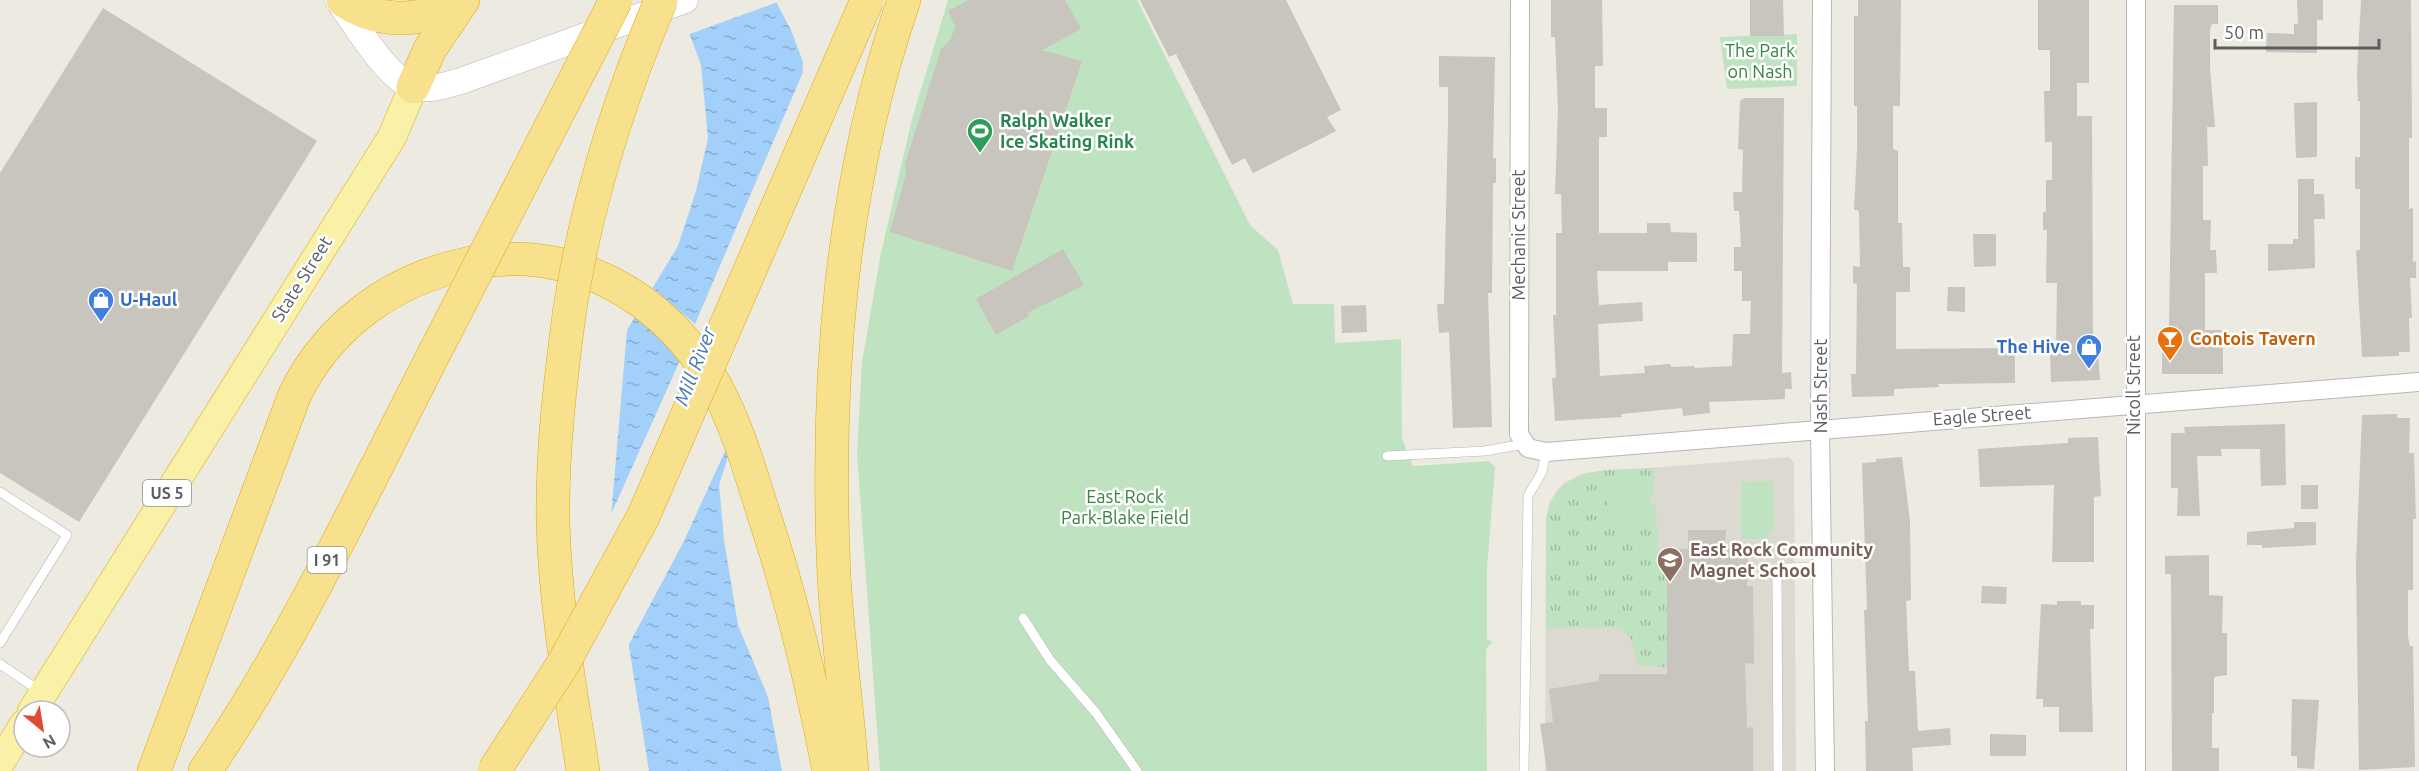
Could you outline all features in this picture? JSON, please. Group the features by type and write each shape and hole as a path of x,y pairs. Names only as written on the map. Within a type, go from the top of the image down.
{"highway":[{"path":"340,0 368,13 403,18 432,13 456,0"},
{"path":"413,87 429,49 463,0"},
{"name":"I 91","path":"206,771 236,725 286,639 616,0"},
{"path":"502,765 590,618 643,517 867,0"},
{"path":"852,771 834,577 833,375 842,275 859,170 879,81 904,0"},
{"path":"583,771 560,626 553,520 555,434 569,315 579,251 599,171 674,1"},
{"path":"154,771 295,394 310,366 328,342 361,312 395,289 430,274 470,263 510,259 551,262 586,271 622,288 663,319 702,364 727,408 791,599 829,771"}],"main road":[{"path":"340,0 388,68 413,87 433,88 461,81 674,1"},
{"name":"State Street","path":"39,699 392,137 413,87"},
{"path":"0,763 12,744"}],"street":[{"name":"Mechanic Street","path":"1520,0 1519,434 1524,444"},
{"name":"Nash Street","path":"1822,0 1821,429 1825,771"},
{"name":"Nicoll Street","path":"2136,0 2134,404 2136,771"},
{"name":"Eagle Street","path":"1546,452 2419,382"},
{"path":"1524,444 1534,450 1546,452"}],"lane":[{"path":"1387,456 1485,452 1524,444"},
{"path":"1524,771 1528,496 1542,472 1546,452"},
{"path":"0,492 67,535 0,643"},
{"path":"1778,771 1778,579 1780,572 1786,568 1822,567"},
{"path":"1023,618 1050,660 1096,713 1137,771"},
{"path":"0,664 34,699"}],"shaded area":[{"name":"East Rock Community Magnet School","path":"1789,457 1794,463 1796,771 1545,771 1546,519 1549,503 1556,492 1564,483 1584,473"}],"green space":[{"name":"East Rock Park-Blake Field","path":"948,0 1137,0 1250,225 1278,250 1293,304 1334,304 1335,343 1401,339 1402,438 1413,466 1489,461 1495,467 1487,568 1487,639 1492,642 1486,650 1487,771 880,771 857,454 862,362 881,253 912,119"},
{"name":"The Park on Nash","path":"1797,34 1797,86 1727,89 1720,37"},
{"path":"1655,468 1653,497 1649,498 1649,480 1608,482 1609,519 1612,524 1651,528 1650,504 1655,503 1659,561 1667,565 1667,665 1664,667 1638,665 1631,639 1618,628 1546,628 1546,519 1552,501 1562,487 1588,473 1603,470"},
{"path":"1649,480 1651,528 1622,532 1609,519 1608,482"},
{"path":"1773,481 1774,532 1768,532 1769,539 1741,539 1741,482"}],"water":[{"name":"Mill River","path":"677,0 775,0 791,30 803,62 801,109 762,349 719,485 724,540 738,625 768,697 782,771 649,771 610,529 627,330 678,246 696,191 708,138 701,65"}],"pier":[{"path":"674,0 778,0 778,2 687,35"},
{"path":"806,65 804,108 831,151 808,241 745,402 747,406 731,457 727,447 683,543 627,648 608,521 682,356 634,311 649,285 695,324"}],"building":[{"name":"Ralph Walker Ice Skating Rink","path":"968,0 1065,0 1081,29 1042,50 1082,61 1012,271 890,232 906,174 905,164 941,49 951,39 955,26 948,11"},
{"path":"1140,0 1286,0 1341,110 1327,117 1336,131 1253,173 1245,158 1232,165 1176,54 1169,57"},
{"path":"1551,0 1602,0 1603,66 1595,66 1595,108 1607,108 1607,137 1599,137 1599,233 1647,233 1647,223 1670,223 1671,232 1697,233 1697,262 1668,262 1668,271 1597,271 1599,305 1642,302 1643,321 1598,324 1600,376 1645,373 1644,366 1670,364 1671,367 1694,366 1695,368 1732,366 1733,334 1750,334 1751,301 1742,301 1742,271 1734,271 1734,247 1741,247 1739,211 1734,211 1733,192 1742,192 1743,150 1738,149 1740,101 1744,98 1784,98 1782,373 1791,372 1792,389 1785,389 1785,399 1709,402 1710,413 1683,416 1682,408 1621,414 1622,417 1555,421 1552,378 1556,378 1553,315 1556,315 1556,233 1562,233 1561,194 1555,194 1558,109 1555,37 1551,37"},
{"path":"1750,0 1783,0 1784,36 1750,36"},
{"path":"1858,0 1901,0 1900,106 1893,106 1893,149 1898,151 1898,223 1902,223 1903,267 1910,267 1910,292 1896,292 1896,349 2015,348 2015,383 1938,384 1939,387 1894,389 1894,396 1852,397 1851,374 1856,374 1857,284 1853,283 1853,266 1860,267 1859,214 1858,210 1854,210 1857,106 1854,106 1854,16 1858,16"},
{"path":"2038,0 2089,0 2089,83 2077,83 2077,116 2092,116 2093,351 2098,351 2100,380 2051,382 2050,353 2056,353 2057,283 2046,283 2047,230 2043,230 2043,212 2046,212 2046,180 2052,180 2052,142 2045,142 2044,91 2050,91 2050,50 2038,50"},
{"path":"2297,0 2323,0 2323,20 2317,20 2317,53 2266,52 2267,33 2294,34 2294,24 2298,24"},
{"path":"2361,0 2411,0 2412,138 2409,138 2409,209 2413,208 2413,262 2416,261 2416,278 2410,278 2412,318 2409,318 2410,352 2399,352 2399,356 2362,357 2356,250 2360,250 2360,189 2355,189 2355,157 2360,157 2360,101 2358,101 2357,73"},
{"path":"2174,5 2218,5 2218,24 2212,24 2210,29 2210,68 2215,127 2207,127 2208,166 2203,166 2203,220 2211,220 2210,250 2216,250 2217,273 2205,273 2205,330 2223,330 2223,374 2162,374 2162,330 2169,330"},
{"name":"U-Haul","path":"103,8 317,141 79,522 0,473 0,173"},
{"path":"1439,56 1495,57 1493,158 1496,158 1496,183 1493,183 1492,293 1488,293 1492,427 1453,428 1449,332 1439,333 1437,304 1444,304 1448,87 1439,87"},
{"path":"2317,102 2317,157 2296,158 2294,103"},
{"path":"2298,179 2314,179 2314,194 2324,194 2325,219 2314,219 2315,268 2268,271 2268,244 2293,244 2293,239 2298,239"},
{"path":"1973,234 1996,234 1996,266 1974,267"},
{"path":"1063,249 1084,285 1027,313 1029,316 996,335 976,299"},
{"path":"1948,287 1965,287 1965,312 1947,311"},
{"path":"1366,305 1367,332 1342,333 1341,306"},
{"path":"2397,414 2397,418 2410,418 2409,453 2414,453 2416,519 2413,519 2413,590 2408,590 2408,637 2410,646 2413,646 2415,767 2359,770 2356,564 2362,415"},
{"path":"2285,424 2286,485 2261,486 2260,449 2221,449 2222,456 2197,456 2200,516 2177,516 2178,488 2171,488 2171,433 2185,433 2184,427"},
{"path":"2098,437 2101,496 2094,497 2094,562 2052,562 2054,485 1980,487 1978,449 2068,443 2068,438"},
{"path":"1902,457 1910,521 1911,600 1906,601 1909,671 1915,671 1918,731 1950,728 1951,745 1912,748 1913,771 1866,771 1865,721 1868,721 1864,610 1867,610 1862,463 1876,462 1876,459"},
{"path":"2301,485 2318,485 2318,509 2301,509"},
{"path":"2294,522 2316,522 2316,545 2262,548 2262,545 2247,545 2247,532 2294,528"},
{"name":"East Rock Community Magnet School","path":"1688,530 1726,530 1725,548 1748,548 1747,586 1753,586 1754,664 1745,663 1747,728 1753,727 1753,771 1547,771 1540,724 1553,722 1549,689 1599,681 1599,674 1667,674 1667,550 1688,549"},
{"path":"2209,555 2209,595 2223,596 2222,633 2227,633 2227,675 2214,677 2212,748 2219,748 2219,771 2172,771 2171,574 2165,574 2165,556"},
{"path":"1982,586 2007,587 2006,604 1981,603"},
{"path":"2057,601 2081,601 2081,605 2094,605 2094,629 2090,629 2093,732 2059,732 2059,707 2043,707 2043,699 2036,699 2041,604 2057,605"},
{"path":"2292,699 2319,700 2314,769 2297,768 2297,756 2291,756"},
{"path":"1990,734 2026,735 2026,756 1990,756"}],"place":[{"name":"Ralph Walker Ice Skating Rink","path":"980,154"},
{"name":"U-Haul","path":"101,323"},
{"name":"Contois Tavern","path":"2170,362"},
{"name":"The Hive","path":"2089,370"},
{"name":"East Rock Community Magnet School","path":"1670,583"}]}
